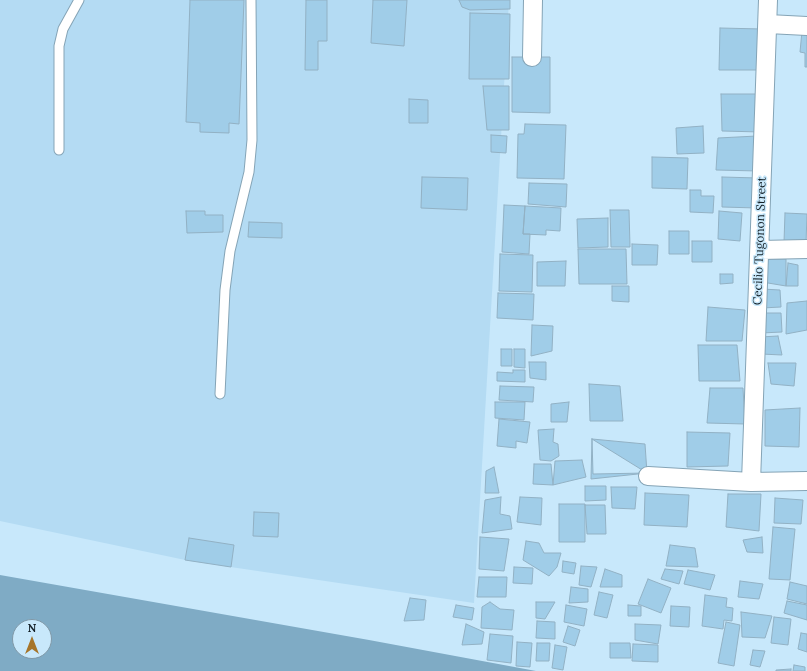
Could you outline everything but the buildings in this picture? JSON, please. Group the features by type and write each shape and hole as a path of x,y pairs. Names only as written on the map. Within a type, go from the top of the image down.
{"street":[{"path":"532,57 533,0"},
{"name":"Cecilio Tugonon Street","path":"751,482 768,0"},
{"path":"768,24 807,26"},
{"path":"760,250 807,249"},
{"path":"648,476 751,482 807,481"}],"lane":[{"path":"59,150 59,46 63,29 79,0"},
{"path":"220,394 225,290 230,251 249,172 252,140 251,0"}],"shaded area":[{"path":"0,0 509,0 474,603 190,561 0,521"},
{"path":"0,575 369,640 536,671 0,671"}]}
